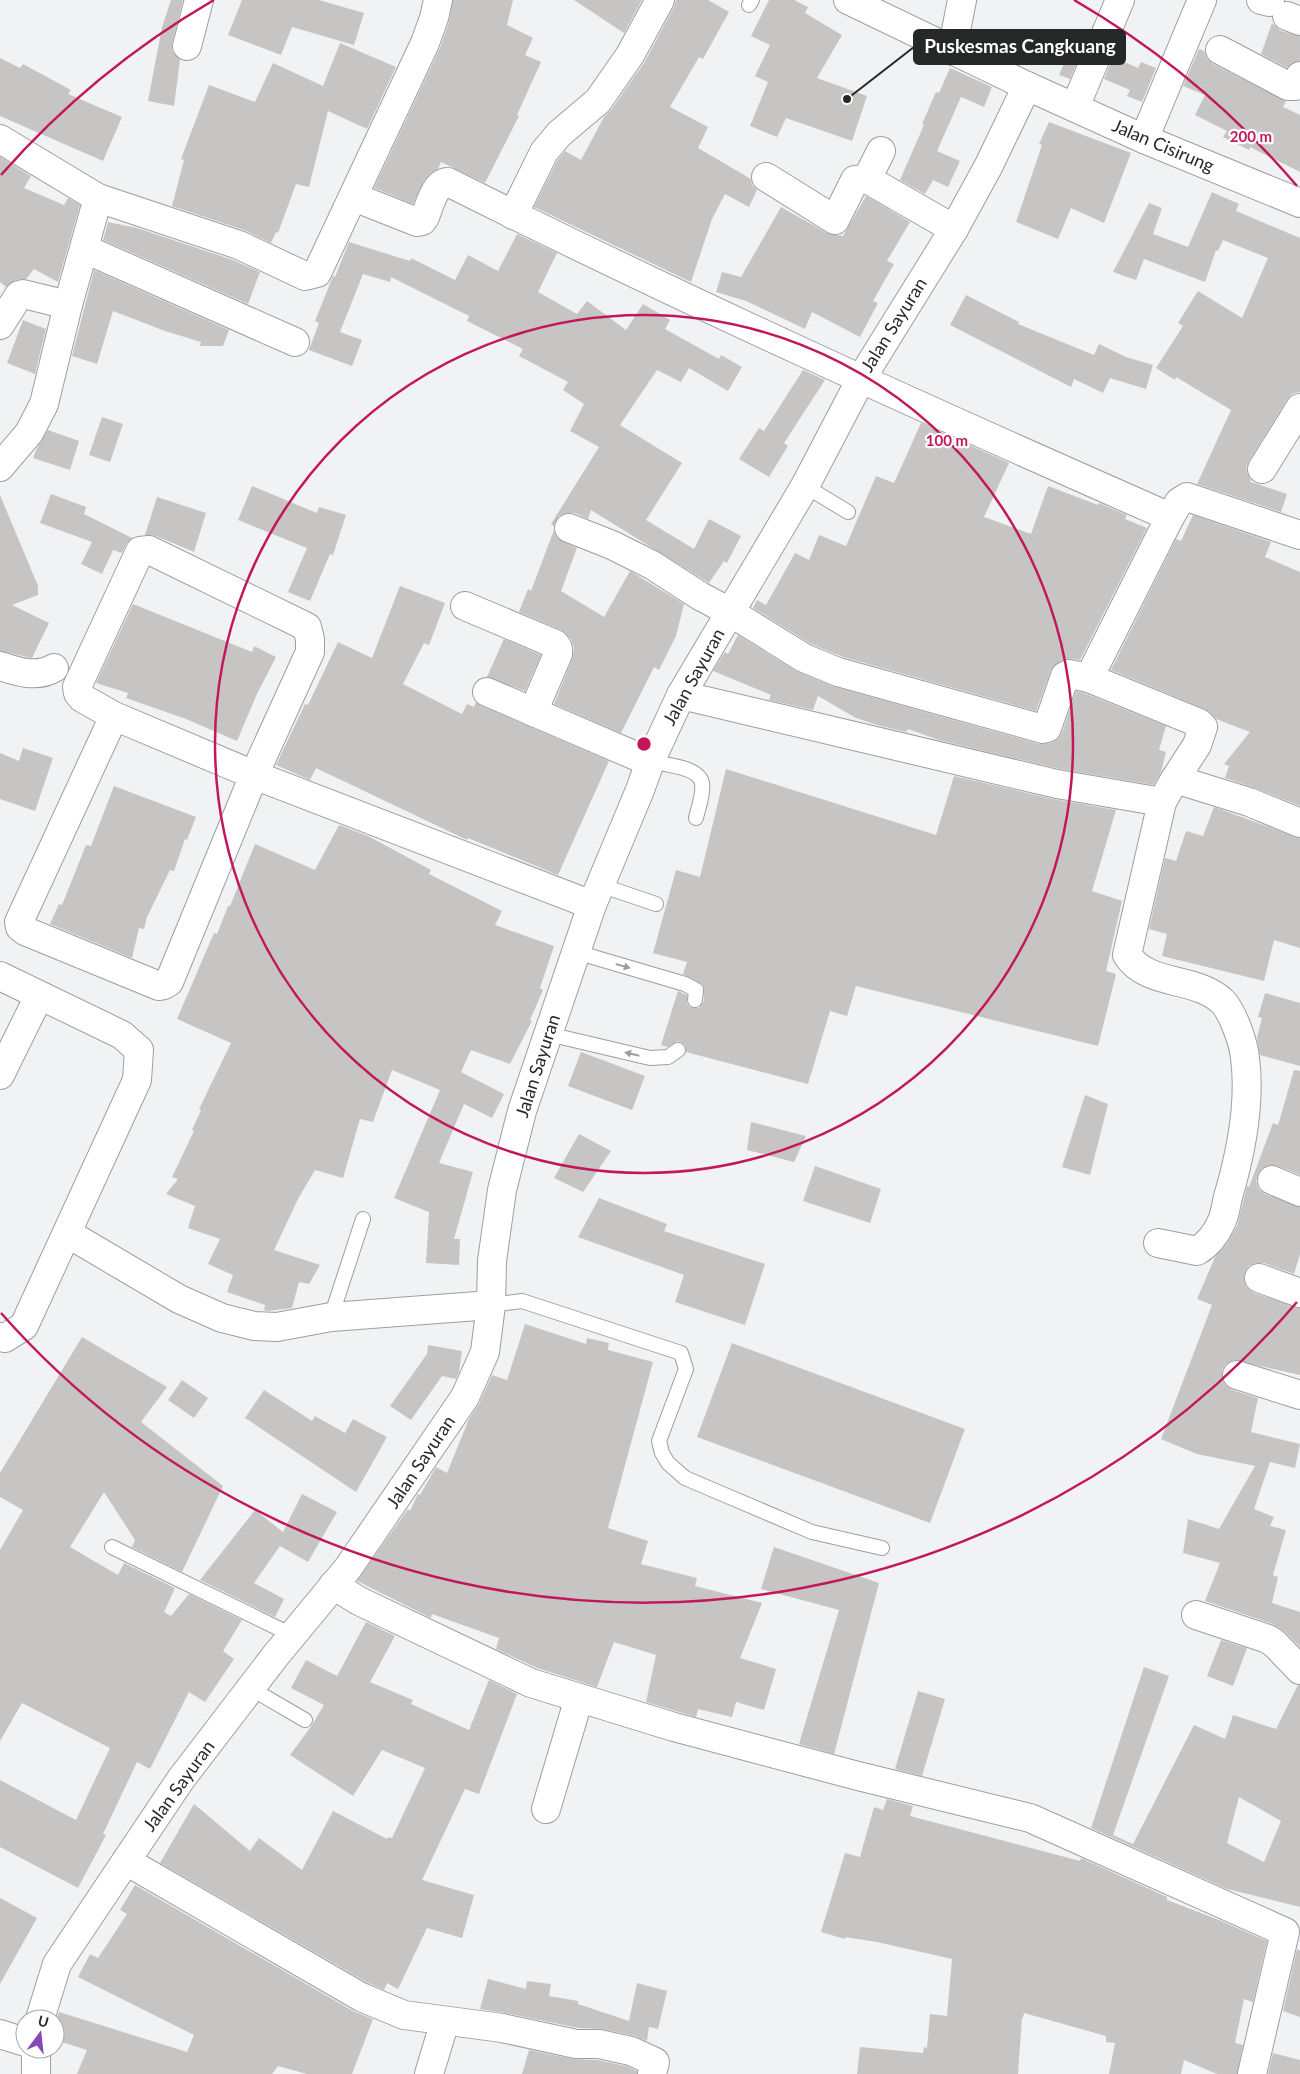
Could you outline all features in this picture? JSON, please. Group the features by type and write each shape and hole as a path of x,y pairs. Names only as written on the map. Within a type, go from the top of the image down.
{"street":[{"path":"187,46 199,0"},
{"path":"0,139 98,198 239,245 305,276 310,276 320,270 425,43 438,0"},
{"path":"513,215 544,152 559,134 598,101 630,55 660,0"},
{"name":"Jalan Cisirung","path":"848,0 952,51 1144,139 1300,203"},
{"path":"952,51 962,0"},
{"path":"1075,108 1120,0"},
{"path":"1144,139 1202,0"},
{"path":"1261,0 1269,2 1286,12"},
{"path":"1220,50 1288,86 1295,86 1300,76"},
{"name":"Jalan Sayuran","path":"43,2009 57,1964 181,1779 223,1727 250,1688 348,1568 465,1397 485,1352 491,1304 492,1261 502,1190 522,1111 596,895 650,762 681,695 805,486 861,379 954,229 988,167 1027,86"},
{"path":"867,179 881,151"},
{"path":"766,177 835,220 855,180 867,179 954,229"},
{"path":"354,196 417,222 422,221 425,217 439,186 444,182 448,182 513,215 884,391 1170,516"},
{"path":"0,467 29,434 44,404 68,305 98,198"},
{"path":"85,249 295,342"},
{"path":"0,325 19,295 23,294 68,305"},
{"path":"1262,469 1300,408"},
{"path":"1089,678 1170,516 1179,502 1187,497 1300,535"},
{"path":"569,528 612,545 652,565 804,658 838,672 1043,729 1047,728 1065,676 1069,674 1089,678 1199,723 1203,727 1197,745 1162,802 1126,955 1133,965 1148,973 1213,993 1225,1004 1232,1016 1245,1056 1247,1098 1235,1173 1221,1223 1204,1247 1197,1251 1158,1243"},
{"path":"114,716 19,922 20,927 25,931 159,986 169,982 254,775 310,652 310,639 307,627 148,550 140,551 115,601 77,687 78,693 82,698 114,716 254,775 596,895"},
{"path":"466,606 555,644 558,648 558,654 534,712"},
{"path":"0,666 19,672 44,674 54,668"},
{"path":"487,692 650,762"},
{"path":"681,695 1058,784 1162,802"},
{"path":"1175,778 1249,802 1300,823"},
{"path":"0,976 122,1035 139,1050 137,1080 24,1326 5,1338 0,1337"},
{"path":"0,1075 39,996"},
{"path":"1272,1180 1300,1192"},
{"path":"67,1233 179,1299 222,1318 254,1326 277,1326 331,1318 491,1304"},
{"path":"1259,1278 1300,1293"},
{"path":"1237,1375 1300,1394"},
{"path":"333,1585 359,1601 531,1683 674,1727 858,1776 1030,1818 1293,1936 1252,2074"},
{"path":"1196,1614 1268,1639 1276,1644 1300,1670"},
{"path":"546,1808 579,1698"},
{"path":"126,1861 362,1997 404,2015 502,2028 576,2044 598,2044 631,2050 655,2062 652,2074"},
{"path":"429,2074 445,2020"},
{"path":"0,2034 15,2039"},
{"path":"36,2059 36,2074"}],"lane":[{"path":"805,486 848,512"},
{"path":"650,762 683,768 698,774 702,781 702,788 696,818"},
{"path":"596,895 656,904"},
{"path":"576,952 685,984 696,990 694,1000"},
{"path":"548,1034 650,1058 668,1057 678,1050"},
{"path":"331,1318 363,1219"},
{"path":"491,1304 522,1300 681,1353 686,1369 659,1441 662,1453 668,1463 685,1478 812,1532 882,1548"},
{"path":"112,1547 292,1635"},
{"path":"250,1688 305,1720"}],"building":[{"path":"171,0 183,0 172,43 172,51 180,60 174,106 148,101 162,27"},
{"path":"242,0 319,0 364,13 354,45 292,27 281,55 228,35"},
{"path":"453,0 513,0 507,25 533,38 525,55 541,62 517,115 519,116 485,183 441,162 438,169 424,181 413,204 374,188 440,48 449,22"},
{"path":"574,0 642,0 624,33"},
{"path":"676,0 708,0 729,12 703,59 699,57 670,107 708,127 698,148 751,179 752,185 757,190 749,207 725,194 712,219 691,282 534,207 557,161 565,151 581,160 604,117 644,63"},
{"path":"769,0 794,0 808,7 805,13 842,35 817,78 867,96 852,141 786,118 777,137 750,126 768,82 755,76 770,45 751,36"},
{"path":"1272,23 1281,31 1300,36 1300,61 1292,63 1287,68 1261,54"},
{"path":"1075,36 1086,41 1070,79 1059,75"},
{"path":"340,43 396,67 367,129 328,111 309,187 296,184 278,233 276,232 271,243 244,230 172,206 184,160 181,159 209,85 255,102 273,63 323,86"},
{"path":"1199,49 1204,51 1207,59 1213,64 1286,101 1283,107 1300,115 1300,172 1250,147 1249,150 1223,137 1227,131 1195,115 1205,95 1183,86"},
{"path":"1113,57 1138,68 1141,62 1156,68 1142,102 1127,96 1130,90 1104,79"},
{"path":"0,58 20,68 23,64 71,90 68,94 122,117 103,161 0,116"},
{"path":"950,68 992,87 984,107 961,97 937,151 960,161 948,187 933,180 925,194 900,180 936,92 939,93"},
{"path":"1049,122 1131,153 1104,223 1071,208 1058,239 1016,222 1042,145 1039,144"},
{"path":"0,157 31,176 24,188 64,205 68,198 80,205 58,282 34,269 26,279 15,280 6,287 0,282"},
{"path":"1212,192 1239,204 1236,211 1300,238 1300,392 1292,394 1287,400 1246,468 1251,482 1287,494 1281,512 1197,484 1231,410 1176,377 1175,380 1156,368 1183,326 1178,323 1198,291 1242,318 1268,258 1223,240 1218,251 1216,250 1205,282 1144,259 1136,280 1113,272 1149,203 1162,208 1153,234 1188,247"},
{"path":"866,196 910,222 887,261 894,264 873,301 878,303 860,337 812,312 805,329 746,301 716,292 722,272 741,277 781,207 827,233 843,236"},
{"path":"108,222 137,228 233,260 260,272 248,304 103,240"},
{"path":"517,234 557,253 538,292 577,314 587,301 626,330 643,304 670,320 665,329 719,359 721,355 742,367 728,391 689,368 681,382 657,370 620,425 682,463 646,520 694,549 709,519 741,536 727,563 724,561 709,583 591,510 588,519 575,513 566,513 559,516 554,526 551,524 599,447 570,431 584,404 563,390 568,382 519,356 523,349 467,321 469,316 391,277 390,282 363,274 340,332 362,340 352,366 309,350 319,323 315,321 349,242 410,261 411,258 455,280 468,255 498,271"},
{"path":"94,270 229,330 223,346 200,346 201,342 165,331 113,311 97,364 72,356"},
{"path":"966,295 1019,322 1018,324 1094,355 1099,344 1126,357 1153,365 1146,389 1110,378 1103,393 1074,379 1071,387 950,325"},
{"path":"23,320 46,329 35,374 7,363"},
{"path":"803,370 825,380 784,443 788,446 769,477 739,459 759,428 764,431"},
{"path":"102,417 123,424 110,462 89,455"},
{"path":"921,423 1009,463 984,517 1031,534 1048,486 1098,505 1099,503 1127,515 1125,519 1147,528 1080,660 1062,660 1051,670 1036,711 843,657 811,644 753,608 757,600 766,605 795,553 809,560 819,535 846,546 876,476 894,483"},
{"path":"48,430 79,441 70,470 33,458"},
{"path":"252,486 317,513 319,507 346,515 333,555 330,554 310,601 288,592 307,548 238,520"},
{"path":"51,494 86,507 84,514 132,538 126,544 122,553 113,550 102,574 81,564 92,542 40,523"},
{"path":"0,495 38,586 38,595 12,605 49,623 32,658 0,651"},
{"path":"157,497 206,513 194,552 156,536 145,535"},
{"path":"1193,515 1271,542 1265,557 1300,572 1300,806 1225,778 1229,766 1224,764 1250,732 1216,719 1205,709 1111,670 1176,539 1181,541"},
{"path":"554,530 557,538 577,548 561,591 604,617 630,571 684,604 676,636 659,670 654,667 621,733 554,704 572,660 574,648 571,639 561,630 519,612 528,589 531,591"},
{"path":"400,586 445,603 429,645 424,643 403,684 462,714 467,704 474,707 476,702 481,706 609,761 558,875 468,838 467,840 316,768 310,780 276,765 305,704 308,705 338,642 372,658"},
{"path":"133,604 252,652 254,646 276,657 257,694 237,741 186,719 126,698 128,693 96,683"},
{"path":"738,635 796,671 832,686 1039,744 1051,743 1058,739 1062,733 1076,691 1084,693 1166,726 1159,750 1166,752 1161,772 1154,785 1060,769 939,740 908,729 906,732 877,725 856,718 818,696 813,710 769,700 771,695 713,671 725,652 728,654"},
{"path":"504,639 541,655 525,691 487,677"},
{"path":"23,748 53,758 35,811 0,799 0,753 19,761"},
{"path":"726,769 936,835 954,776 1053,799 1116,810 1092,891 1122,901 1106,971 1116,974 1098,1046 856,986 847,1016 830,1011 808,1084 686,1052 685,1045 681,1042 677,1041 668,1047 661,1045 678,991 687,995 687,1003 690,1007 699,1008 704,1001 703,985 683,974 687,962 653,953 676,870 700,877"},
{"path":"114,786 196,817 187,840 185,839 174,871 170,870 147,917 144,929 139,928 132,958 50,924 59,904 62,905 86,845 91,846"},
{"path":"1214,807 1300,838 1300,948 1274,940 1264,981 1162,956 1167,934 1149,929 1165,858 1176,861 1186,831 1203,836"},
{"path":"339,825 368,836 431,870 429,874 502,911 495,925 554,946 540,988 543,990 530,1020 532,1021 510,1064 471,1050 461,1072 504,1094 492,1118 464,1104 439,1163 473,1172 454,1239 460,1239 459,1265 426,1263 429,1212 394,1198 440,1090 392,1070 373,1122 360,1119 343,1178 315,1170 298,1199 274,1250 320,1265 309,1284 299,1282 292,1308 268,1311 264,1310 265,1305 227,1292 233,1275 208,1264 220,1239 188,1228 195,1206 166,1194 178,1179 172,1177 194,1131 192,1130 201,1110 199,1109 231,1043 177,1019 214,933 217,934 228,906 230,906 255,844 315,870"},
{"path":"1265,993 1300,1003 1300,1066 1260,1055 1257,1037 1262,1018 1258,1017"},
{"path":"581,1052 645,1076 632,1110 568,1086"},
{"path":"1294,1070 1300,1071 1300,1175 1278,1166 1270,1165 1262,1168 1256,1181 1259,1189 1265,1194 1300,1207 1300,1254 1294,1274 1264,1263 1257,1263 1249,1266 1245,1272 1244,1280 1247,1288 1254,1293 1300,1308 1300,1375 1234,1360 1226,1364 1222,1370 1222,1378 1225,1385 1232,1390 1258,1398 1251,1432 1300,1444 1295,1468 1270,1462 1254,1509 1274,1517 1270,1526 1286,1530 1273,1575 1278,1577 1272,1603 1300,1612 1300,1647 1286,1633 1273,1624 1205,1601 1220,1563 1183,1553 1188,1519 1219,1529 1255,1466 1197,1454 1161,1439 1212,1305 1197,1299 1215,1257 1227,1244 1237,1226 1247,1186 1249,1187 1273,1123 1278,1125"},
{"path":"1085,1095 1108,1104 1090,1175 1062,1167"},
{"path":"751,1122 806,1136 794,1162 747,1150"},
{"path":"579,1134 611,1151 583,1192 554,1178"},
{"path":"815,1166 881,1189 870,1223 803,1201"},
{"path":"599,1198 667,1224 664,1231 765,1264 745,1325 675,1302 684,1275 578,1237"},
{"path":"525,1324 586,1344 587,1338 609,1343 608,1350 653,1362 608,1528 648,1541 641,1564 697,1578 695,1586 762,1603 740,1658 776,1669 764,1710 736,1702 732,1717 698,1709 696,1717 646,1702 656,1655 614,1642 597,1687 537,1668 496,1649 499,1638 432,1614 431,1618 357,1581 408,1509 410,1511 418,1494 420,1495 436,1467 447,1473 469,1419 479,1404 492,1375 507,1380"},
{"path":"82,1337 167,1387 141,1422 223,1486 182,1572 132,1547 135,1540 104,1492 70,1547 118,1575 124,1563 175,1588 164,1612 171,1616 189,1594 242,1620 223,1651 234,1659 205,1702 189,1692 150,1769 137,1762 103,1834 106,1835 78,1888 0,1847 0,1780 76,1820 110,1748 22,1703 0,1741 0,1550 23,1510 0,1497 0,1473"},
{"path":"732,1343 965,1429 930,1523 697,1437"},
{"path":"428,1345 462,1351 459,1372 456,1379 442,1376 411,1420 390,1406 427,1354"},
{"path":"182,1380 208,1398 194,1418 168,1400"},
{"path":"264,1390 312,1421 315,1416 345,1433 353,1419 387,1437 356,1492 245,1418"},
{"path":"302,1494 337,1512 308,1562 280,1546 254,1583 284,1599 275,1617 200,1580 255,1510 283,1532"},
{"path":"774,1547 879,1583 834,1754 799,1744 839,1610 761,1589"},
{"path":"366,1622 395,1636 370,1682 413,1700 411,1704 469,1730 489,1680 517,1694 479,1794 465,1789 422,1880 474,1895 462,1938 427,1928 398,1989 387,1983 384,1990 368,1983 160,1863 194,1804 250,1851 259,1838 302,1870 333,1811 387,1839 388,1837 392,1838 425,1768 382,1750 353,1796 290,1755 324,1705 291,1688 306,1660 337,1676"},
{"path":"1221,1640 1247,1648 1233,1686 1207,1676"},
{"path":"1144,1667 1169,1676 1113,1835 1133,1844 1194,1725 1225,1739 1233,1715 1276,1729 1298,1685 1300,1685 1300,1907 1227,1889 1091,1828","holes":["1239,1797 1281,1821 1264,1862 1227,1843"]},
{"path":"918,1691 945,1699 922,1776 895,1769"},
{"path":"887,1799 913,1806 910,1816 1080,1861 1081,1858 1167,1897 1167,1900 1267,1941 1253,2002 1244,1999 1235,2043 1243,2045 1237,2074 1217,2074 1184,2060 1181,2074 1109,2074 1115,2043 1106,2042 1106,2036 1024,2013 1022,2017 1018,2074 857,2074 860,2047 923,2053 924,2047 927,2048 930,2014 947,2016 952,1959 877,1942 845,1937 845,1939 821,1932 845,1853 860,1857 874,1807 883,1810"},
{"path":"135,1885 353,2011 373,2019 352,2074 307,2074 278,2066 272,2074 77,2074 87,2050 65,2043 65,2014 187,2052 194,2035 78,1977 90,1954 98,1958 127,1914 120,1910"},
{"path":"0,1898 37,1918 0,1984"},
{"path":"1297,1949 1300,1951 1300,2017 1283,2011"},
{"path":"488,1979 526,1989 527,1981 551,1984 549,1996 578,2001 578,2004 629,2021 637,1983 667,1991 658,2029 645,2026 649,2027 647,2041 635,2036 602,2029 578,2028 480,2009"},
{"path":"529,2050 573,2059 597,2060 626,2066 637,2071 637,2074 522,2074"},
{"path":"1273,2053 1300,2060 1300,2074 1268,2074"}],"place":[{"name":"Puskesmas Cangkuang","path":"847,99"}]}
